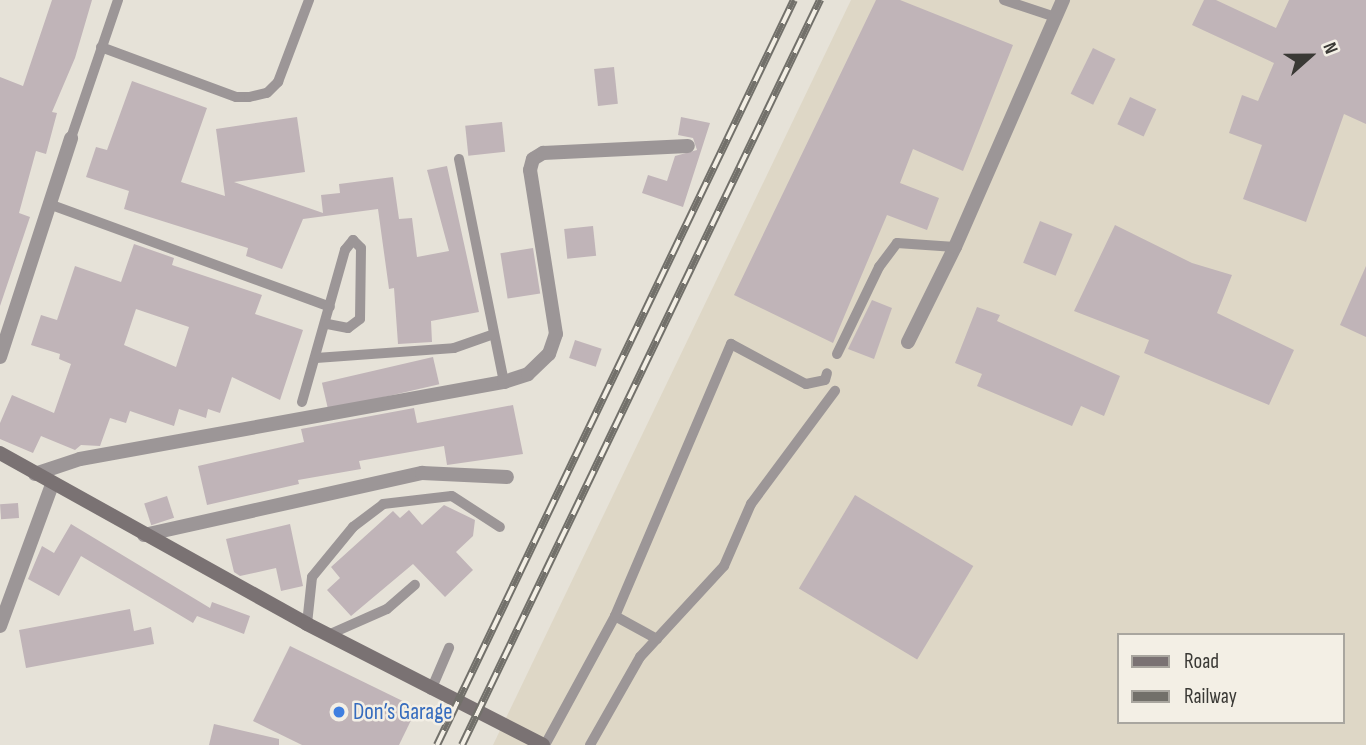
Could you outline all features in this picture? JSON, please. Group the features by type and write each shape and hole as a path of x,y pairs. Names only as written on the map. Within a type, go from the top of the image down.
{"street":[{"path":"908,342 955,247 1063,0"},
{"path":"0,357 71,138"},
{"path":"35,474 80,459 504,382 528,374 549,354 556,334 530,170 533,159 544,153 688,146"},
{"path":"0,453 52,485 431,691 544,745"},
{"path":"144,535 422,473 507,477"},
{"path":"0,626 52,485"}],"lane":[{"path":"71,138 118,0"},
{"path":"100,47 236,97 267,93 278,82 309,0"},
{"path":"1004,0 1055,17"},
{"path":"459,159 504,382"},
{"path":"50,204 330,307"},
{"path":"302,402 327,324 345,250 354,240 361,248 360,319 348,328 327,324"},
{"path":"837,354 880,267 897,243 955,247"},
{"path":"316,358 454,348 494,334"},
{"path":"544,745 615,616 731,344 806,384 825,380 827,373"},
{"path":"590,745 640,657 724,566 751,504 835,391"},
{"path":"307,624 312,577 353,527 383,504 452,496 500,527"},
{"path":"328,635 387,609 415,585"},
{"path":"615,616 657,639"},
{"path":"431,691 449,648"}],"shaded area":[{"path":"851,0 1366,0 1366,745 493,745"}],"building":[{"path":"52,0 92,0 75,58 52,112 57,113 46,154 36,151 19,213 30,217 0,306 0,77 23,86"},
{"path":"876,0 900,0 1013,45 963,171 913,149 900,183 939,198 927,230 887,215 833,343 734,295"},
{"path":"1204,0 1216,0 1276,28 1289,0 1366,0 1366,124 1344,114 1306,222 1243,199 1262,145 1229,133 1242,95 1258,101 1274,63 1192,25"},
{"path":"1093,48 1115,59 1093,105 1071,94"},
{"path":"614,67 618,104 598,106 594,69"},
{"path":"132,81 207,108 181,182 225,196 216,129 297,117 305,172 234,182 323,213 321,195 340,193 339,184 393,177 399,219 412,218 417,257 449,251 427,170 447,166 479,312 431,321 432,342 398,344 394,288 389,289 378,209 303,219 282,269 246,256 248,248 124,209 129,191 86,177 96,147 107,150"},
{"path":"1130,97 1156,109 1144,136 1117,124"},
{"path":"681,117 710,123 683,207 642,193 648,175 667,181 675,156 697,150 693,138 678,135"},
{"path":"502,122 505,152 468,156 465,126"},
{"path":"1040,221 1072,234 1056,276 1023,263"},
{"path":"1115,225 1192,263 1232,275 1217,313 1294,350 1269,405 1144,353 1149,340 1074,311"},
{"path":"593,226 596,256 567,259 564,229"},
{"path":"134,244 174,258 172,265 262,295 255,314 303,330 280,400 232,377 220,413 208,409 206,418 179,409 174,426 130,411 126,423 110,418 100,446 81,445 75,450 41,436 33,453 0,439 0,423 12,395 54,413 71,364 59,359 60,354 31,345 41,315 57,320 75,266 121,282","holes":["136,309 189,327 176,367 124,345"]},
{"path":"533,248 540,293 508,299 500,253"},
{"path":"1366,266 1366,337 1340,325"},
{"path":"872,300 892,308 874,359 848,349"},
{"path":"977,307 1000,315 997,321 1120,376 1104,416 1081,406 1072,426 977,386 982,374 955,363"},
{"path":"575,340 602,349 596,367 569,358"},
{"path":"433,357 439,384 328,410 322,383"},
{"path":"513,405 523,454 447,465 444,446 359,461 361,469 298,480 299,484 207,505 198,466 304,442 301,429 414,408 417,423"},
{"path":"855,495 973,566 917,660 799,588"},
{"path":"167,496 174,518 151,525 144,503"},
{"path":"18,503 19,518 1,519 0,504"},
{"path":"444,505 475,520 473,536 456,552 473,570 445,597 413,564 351,616 327,590 340,578 331,567 393,511 400,518 409,510 422,525"},
{"path":"71,524 210,608 212,602 250,616 244,634 197,616 193,623 81,556 59,596 28,579 42,546 54,553"},
{"path":"290,524 303,586 281,591 276,568 240,576 234,572 226,539"},
{"path":"130,609 134,631 151,627 154,644 26,668 19,630"},
{"path":"290,646 417,708 399,745 302,745 253,721"},
{"path":"214,724 279,739 279,745 209,745"}],"railway":[{"path":"437,745 794,0"},
{"path":"462,745 820,0"}],"place":[{"name":"Don’s Garage","path":"339,712"}]}
